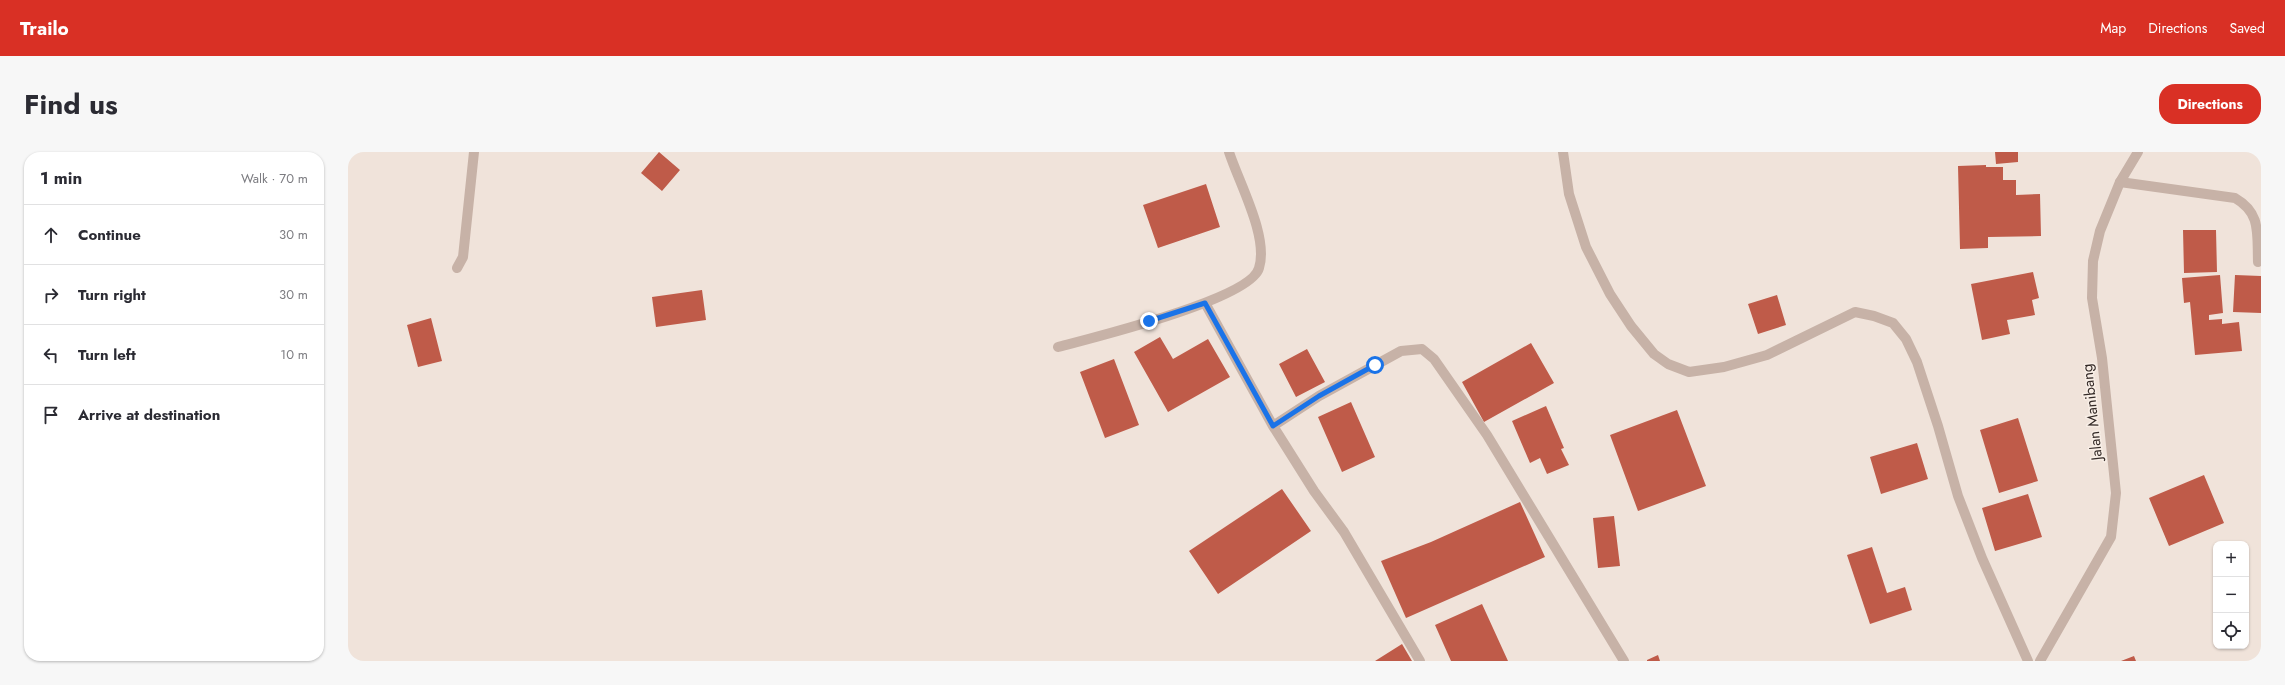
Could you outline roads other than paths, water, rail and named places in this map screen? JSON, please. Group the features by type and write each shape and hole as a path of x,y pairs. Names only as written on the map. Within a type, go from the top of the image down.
{"street":[{"path":"457,268 463,257 474,152"},
{"path":"1058,347 1205,303 1248,284 1259,270 1261,248 1256,228 1229,152"},
{"path":"1563,152 1569,194 1586,247 1610,294 1631,326 1654,354 1668,364 1689,372 1738,363 1767,355 1855,312 1874,316 1893,323 1906,339 1917,362 1938,426 1958,496 1982,558 2028,661"},
{"name":"Jalan Manibang","path":"2040,661 2111,538 2116,493 2102,358 2092,298 2093,261 2100,231 2120,182 2138,152"},
{"path":"2120,182 2235,198 2249,204 2257,216 2258,262"},
{"path":"1205,303 1273,426 1314,491 1344,532 1420,661"},
{"path":"1273,426 1319,396 1401,351 1422,349 1434,359 1487,435 1624,661"}]}
